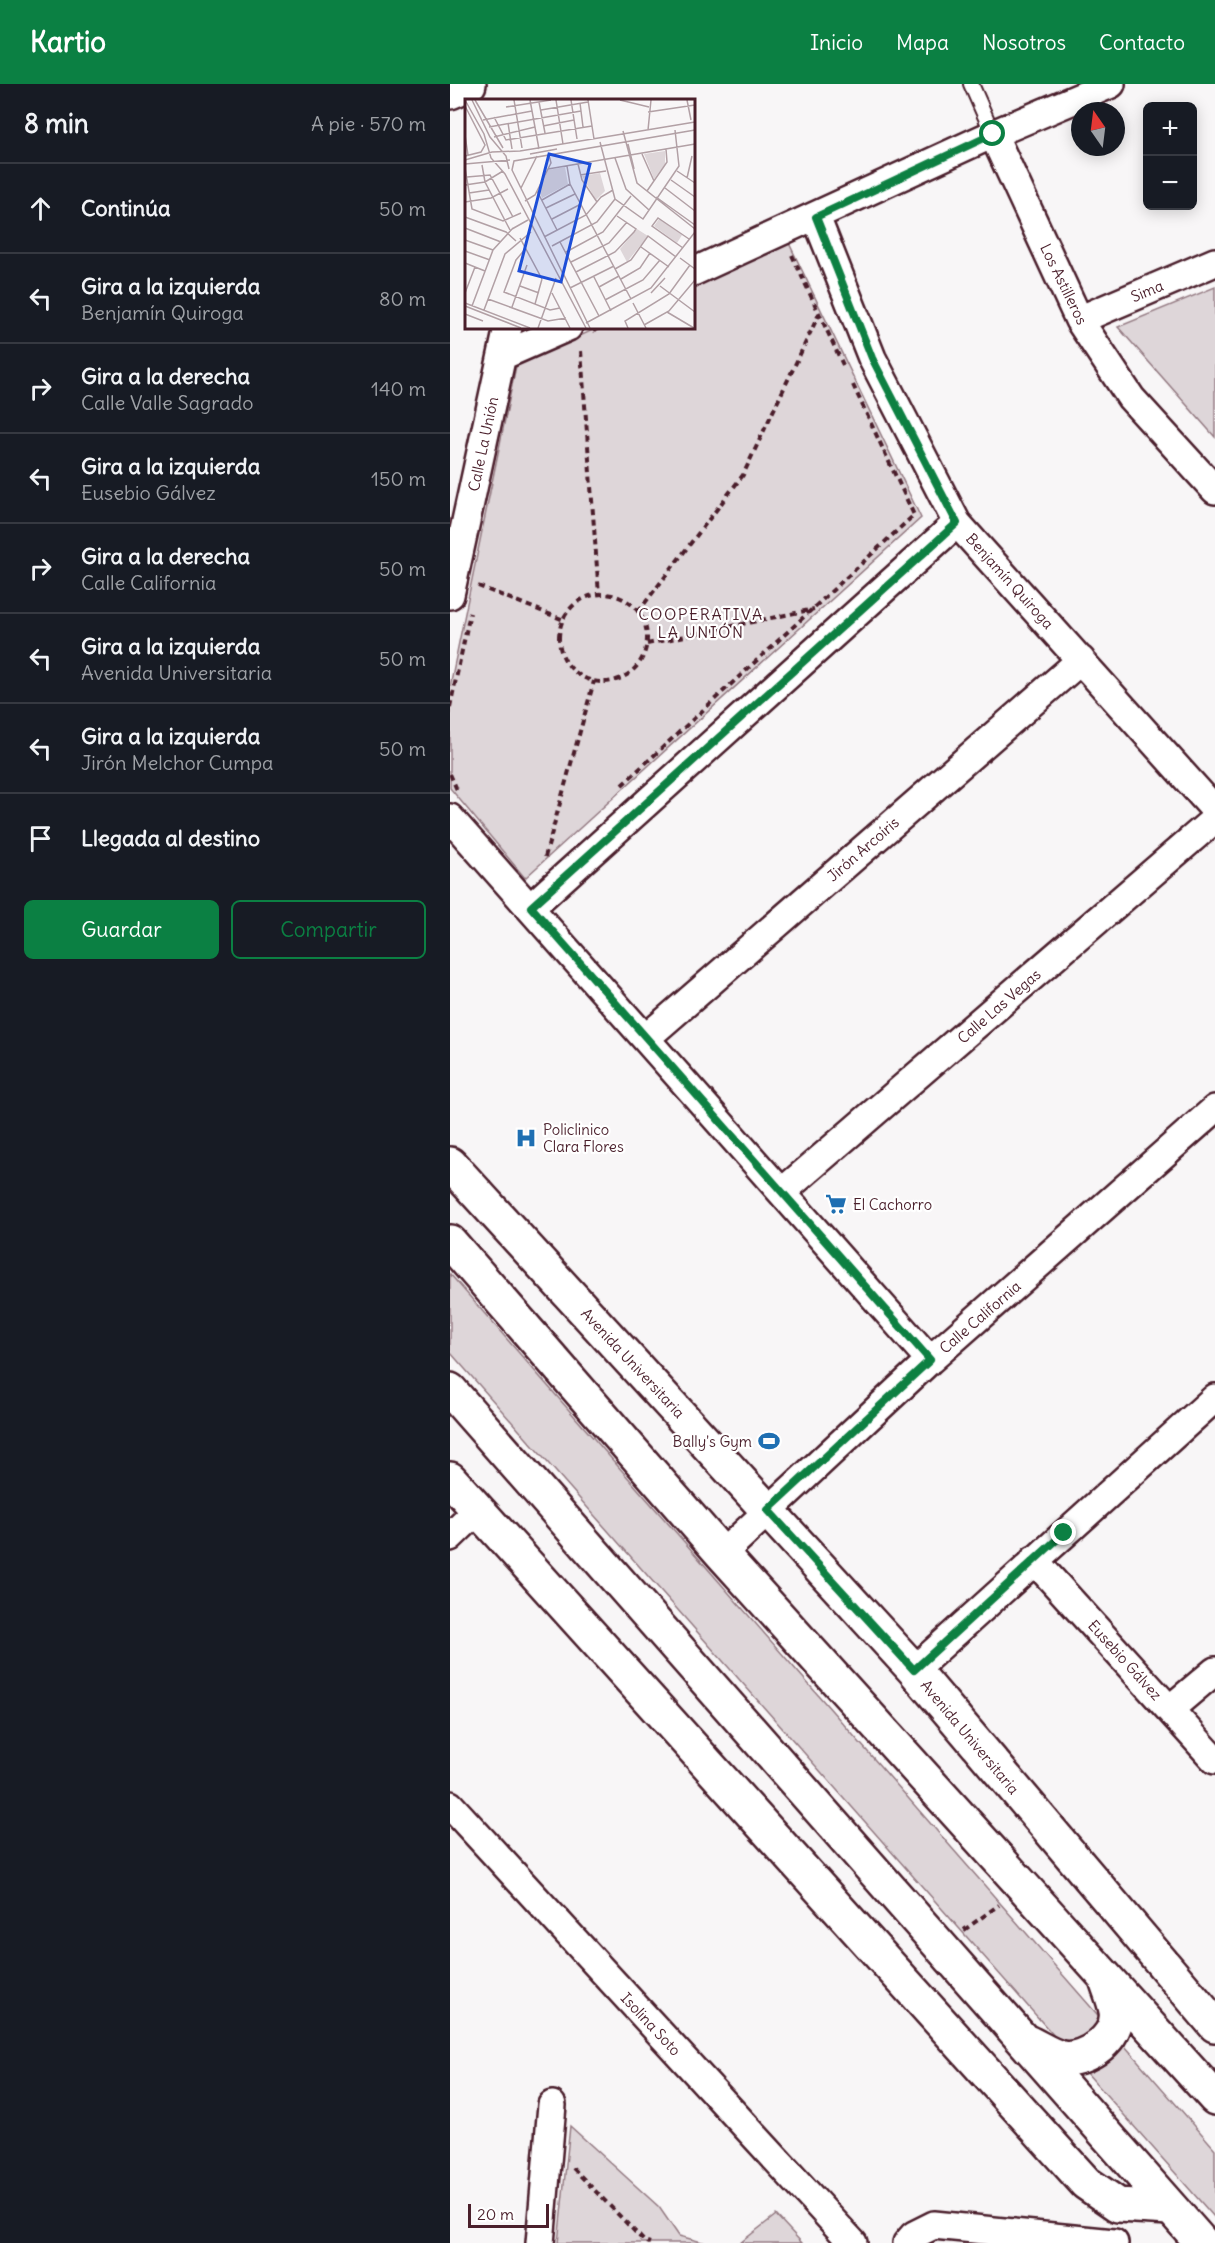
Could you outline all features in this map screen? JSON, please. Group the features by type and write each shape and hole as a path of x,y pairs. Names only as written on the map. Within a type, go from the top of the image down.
{"main road":[{"name":"Avenida Universitaria","path":"450,1164 914,1670 1215,2025"},
{"path":"450,1242 722,1554 1215,2098"},
{"path":"450,1390 1202,2243"},
{"path":"450,1479 1086,2183 1118,2205 1170,2208"},
{"path":"1023,2040 1062,2058 1084,2056 1102,2043 1115,2026 1116,2012 1105,1978"}],"street":[{"path":"694,272 993,134 1111,84"},
{"name":"Los Astilleros","path":"993,134 1079,320 1131,398 1215,490"},
{"name":"Benjamín Quiroga","path":"816,217 872,358 957,523 1215,810"},
{"name":"Sima","path":"1079,320 1215,262"},
{"name":"Calle La Unión","path":"452,586 508,328"},
{"path":"502,356 574,338"},
{"path":"531,907 957,523"},
{"name":"Jirón Arcoíris","path":"646,1038 1080,660"},
{"path":"450,818 930,1360"},
{"name":"Calle Las Vegas","path":"782,1192 1215,819"},
{"name":"Calle California","path":"722,1554 930,1360 1215,1109"},
{"path":"914,1670 1215,1398"},
{"path":"450,1537 477,1511"},
{"name":"Eusebio Gálvez","path":"1034,1560 1215,1760"},
{"path":"1170,1709 1215,1671"},
{"name":"Isolina Soto","path":"452,1815 853,2243"},
{"path":"540,2243 552,2105"},
{"path":"907,2243 914,2235 934,2225 1114,2243 1118,2205"}],"lane":[{"name":"Los Astilleros","path":"971,84 993,134"}],"path":[{"path":"790,251 844,367"},
{"path":"638,612 743,475 819,314"},
{"path":"574,338 599,595"},
{"path":"614,792 815,609 914,515 849,378"},
{"path":"452,586 564,620"},
{"path":"599,595 621,598 638,612 647,630 647,644 643,658 628,673 608,681 594,681 580,675 569,666 562,653 560,639 564,620 579,602 599,595"},
{"path":"647,644 815,609"},
{"path":"544,856 594,681"},
{"path":"538,861 553,848"},
{"path":"941,1946 1023,1888"},
{"path":"550,2145 644,2241 650,2243"}],"shaded area":[{"path":"787,239 921,518 525,878 450,788 450,686 516,366 597,328 694,328 694,283"},
{"path":"1215,287 1215,437 1118,327"},
{"path":"450,1274 1215,2149 1215,2218 450,1352"},
{"path":"570,2126 659,2207 679,2236 706,2243 558,2243"},
{"path":"776,2215 802,2243 740,2243"}],"place":[{"name":"Policlinico Clara Flores","path":"526,1138"},
{"name":"El Cachorro","path":"836,1204"},
{"name":"Bally's Gym","path":"769,1441"}],"district":[{"name":"COOPERATIVA LA UNIÓN","path":"701,623"}],"route":[{"path":"993,134 816,217 872,358 957,523 531,907 930,1360 768,1510 914,1670 1064,1533"}]}
